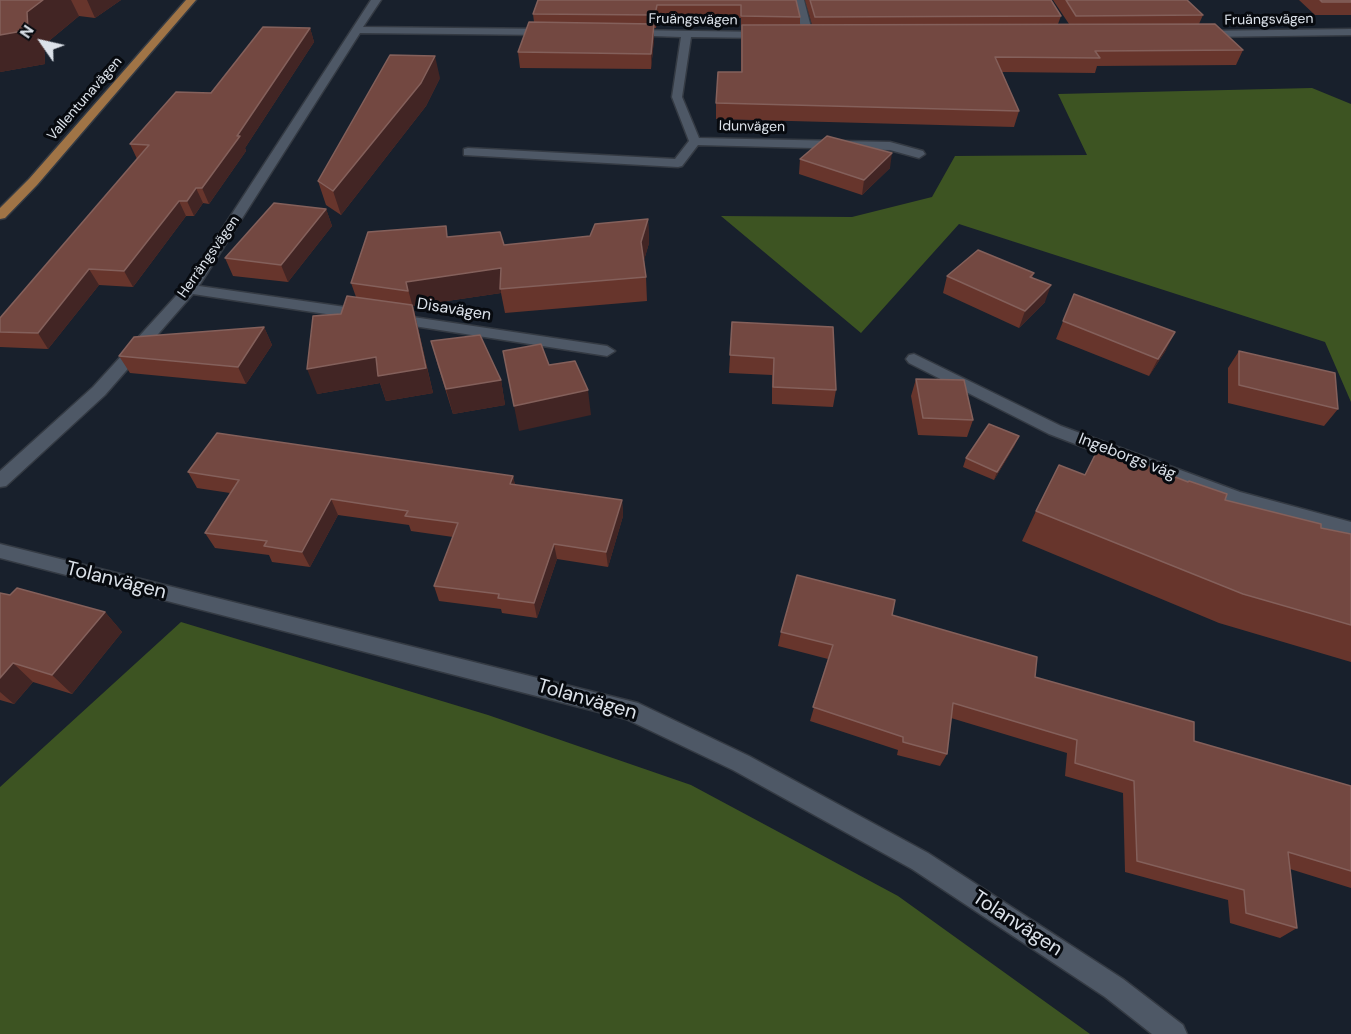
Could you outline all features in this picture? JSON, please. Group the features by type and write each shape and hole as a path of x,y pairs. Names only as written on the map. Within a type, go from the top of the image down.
{"main road":[{"name":"Vallentunavägen","path":"0,216 33,182 191,0"}],"street":[{"name":"Herrängsvägen","path":"0,481 99,391 190,289 359,30 376,0"},
{"path":"799,0 802,35 820,35"},
{"path":"359,30 558,32"},
{"name":"Fruängsvägen","path":"1186,34 1351,32"},
{"name":"Fruängsvägen","path":"616,33 775,35"},
{"path":"468,152 678,163 695,141 677,97 686,34"},
{"name":"Idunvägen","path":"695,141 890,146 919,154"},
{"name":"Disavägen","path":"190,289 607,351"},
{"name":"Ingeborgs väg","path":"914,358 1055,430 1236,498 1351,530"},
{"name":"Tolanvägen","path":"0,551 630,710 741,763 920,861 1114,988 1174,1034"}],"green space":[{"path":"1312,88 1351,104 1351,402 1325,342 959,224 861,333 721,216 852,217 932,197 955,156 1087,155 1058,94"},
{"path":"181,622 488,715 691,785 898,896 1090,1034 0,1034 0,787"}],"building":[{"path":"0,0 43,0 27,12 28,30 0,35"},
{"path":"538,0 796,0 800,17 741,16 741,5 657,5 655,15 533,14"},
{"path":"810,0 1051,0 1061,16 815,17"},
{"path":"1066,0 1187,0 1203,15 1076,16"},
{"path":"1320,0 1351,0 1351,2 1322,2"},
{"path":"529,22 654,24 651,54 518,52"},
{"path":"1215,24 1243,50 1095,51 1100,58 995,57 1019,111 716,103 718,72 742,72 742,25"},
{"path":"263,27 310,28 237,136 240,136 202,188 196,188 187,201 179,201 124,271 89,269 38,333 0,332 0,318 149,145 130,144 176,92 211,93"},
{"path":"390,55 435,56 421,83 333,191 318,181"},
{"path":"827,136 892,153 864,180 800,159"},
{"path":"274,203 326,209 281,265 225,258"},
{"path":"648,219 641,242 646,277 500,289 501,268 406,282 408,291 351,283 368,232 446,226 447,237 500,232 504,245 590,236 595,224"},
{"path":"978,250 1034,273 1030,277 1051,285 1025,311 947,276"},
{"path":"1074,294 1175,332 1158,359 1063,321"},
{"path":"347,296 412,305 426,368 378,376 376,357 307,369 313,316 341,314"},
{"path":"732,322 833,327 836,390 773,387 774,358 730,355"},
{"path":"264,327 238,367 119,356 134,337"},
{"path":"480,335 501,380 446,389 431,341"},
{"path":"541,344 549,365 575,361 588,390 514,406 503,351"},
{"path":"1239,351 1335,373 1338,409 1239,385"},
{"path":"916,379 964,380 973,420 923,418"},
{"path":"989,424 1019,436 997,472 966,458"},
{"path":"217,433 513,476 510,484 622,500 606,552 554,544 534,603 498,598 499,594 434,586 458,523 405,516 408,511 331,499 302,552 264,546 267,541 205,533 239,480 188,472"},
{"path":"1099,447 1188,482 1227,494 1225,500 1321,524 1321,528 1351,534 1351,625 1243,594 1036,511 1059,465 1085,475"},
{"path":"797,575 895,600 892,615 1037,657 1035,677 1194,722 1194,741 1351,786 1351,871 1288,852 1297,928 1246,913 1244,890 1137,861 1134,781 1075,763 1077,740 953,703 947,754 903,742 903,737 813,707 833,645 781,632"},
{"path":"17,588 105,612 52,675 13,663 0,678 0,593 10,595"}]}
